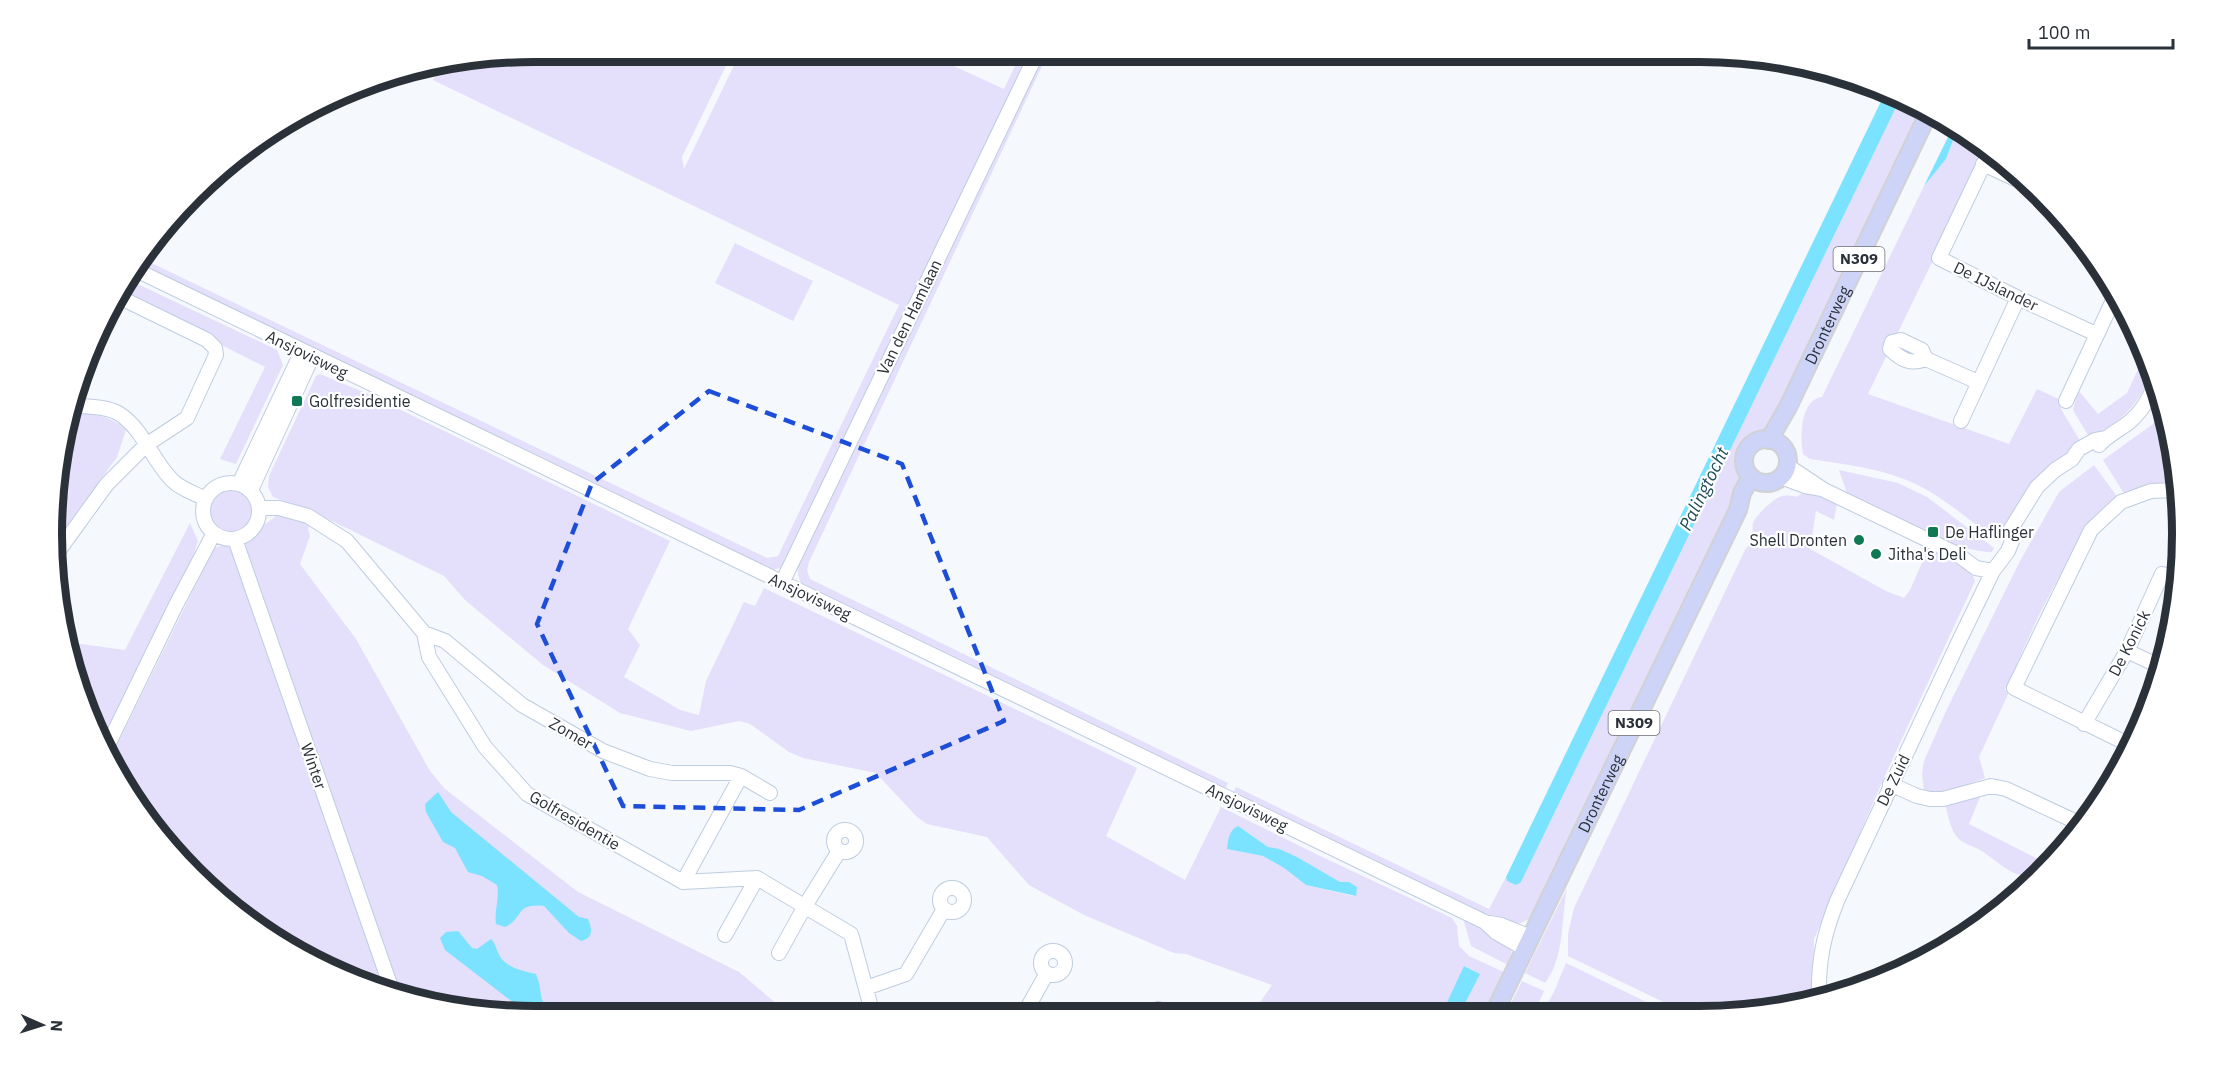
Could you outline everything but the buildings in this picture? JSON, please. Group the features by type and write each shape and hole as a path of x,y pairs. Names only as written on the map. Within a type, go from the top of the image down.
{"main road":[{"name":"Dronterweg","path":"1775,442 1788,407 1925,119"},
{"path":"1775,442 1756,442 1746,452 1744,465 1756,480 1772,482 1784,471"},
{"name":"N309","path":"1775,442 1787,454 1784,471"},
{"name":"Dronterweg","path":"1497,1006 1738,510 1756,480"}],"street":[{"name":"Van den Hamlaan","path":"782,583 1033,62"},
{"name":"De IJslander","path":"1986,158 1939,258 2096,334"},
{"path":"1983,164 2006,174"},
{"name":"Ansjovisweg","path":"141,272 1485,922 1497,933 1528,943"},
{"path":"1960,420 2018,298"},
{"path":"62,545 106,484 146,445 187,418 214,362 215,348 207,340 125,299"},
{"path":"2066,401 2111,304"},
{"path":"245,487 307,354"},
{"path":"1926,359 1978,382"},
{"name":"De Zuid","path":"1819,990 1820,956 1825,932 1890,784 1993,571 1995,556 2004,537 2014,526 2037,487 2055,470 2072,459 2079,449 2095,440 2105,438 2137,415 2150,396"},
{"path":"80,406 118,413 138,433 156,461 175,483 206,499"},
{"path":"1784,471 1957,554 1979,560 1993,571"},
{"path":"228,483 245,487 256,497 259,508 258,519 253,528 245,536 236,539 224,538 214,533 204,519 203,508 206,499 218,486 228,483"},
{"path":"2123,742 2014,688 2091,530 2121,502 2151,491 2169,490"},
{"name":"Golfresidentie","path":"259,508 279,508 308,516 347,541 424,633 429,657 485,747 527,794 683,882"},
{"path":"110,741 214,533"},
{"name":"Winter","path":"236,539 389,982"},
{"name":"De Konick","path":"2084,723 2127,651 2163,574 2169,576"},
{"name":"Zomer","path":"424,633 445,641 522,705 603,751 650,769 672,774 730,773 741,776 770,793"},
{"path":"2127,651 2153,663"},
{"path":"683,882 741,776"},
{"path":"1890,784 1930,799 1943,799 1991,786 2006,789 2074,821"},
{"path":"779,953 839,851"},
{"path":"683,882 757,878 851,934 871,1006"},
{"path":"725,935 757,878"},
{"path":"866,988 906,974 944,909"},
{"path":"1028,1006 1047,973"}],"highlighted area":[{"path":"709,391 902,464 1004,721 799,810 623,806 537,624 592,483"}],"shaded area":[{"path":"728,62 682,157 684,169 736,62 945,62 1004,89 1017,62 1029,62 784,567 773,570 764,569 142,269 148,261 767,558 778,556 899,305 433,80 437,72 503,63"},
{"path":"1036,62 1044,62 807,570 810,579 1228,783 1224,791 804,588 798,575 799,560"},
{"path":"1897,105 1908,110 1918,116 1770,427 1750,441 1742,451 1741,487 1533,917 1515,924 1478,911 1232,795 1236,787 1489,909 1506,877 1507,881 1521,882"},
{"path":"1954,136 1983,156 1868,394 2009,444 2037,389 2063,401 2061,409 2082,444 2055,463 2033,486 1998,541 1939,497 1914,483 1879,471 1810,459 1803,454 1802,447 1803,420 1809,405 1822,397 1924,186 1946,159"},
{"path":"735,243 813,281 793,321 715,283"},
{"path":"134,282 277,350 283,365 236,464 220,459 265,367 126,297"},
{"path":"2140,365 2147,384 2141,394 2113,425 2093,438 2088,435 2073,410 2078,390 2098,414 2127,393"},
{"path":"320,374 366,393 670,541 628,629 640,645 624,677 680,710 699,715 706,681 744,602 755,606 764,588 1137,768 1106,836 1185,880 1221,807 1452,918 1457,926 1459,946 1469,956 1506,973 1490,1006 1463,1006 1479,974 1465,966 1445,1006 1258,1006 1272,985 1186,954 1174,953 1084,915 1029,885 987,837 927,824 917,817 876,773 803,758 789,752 750,724 739,721 691,731 620,713 543,665 465,600 444,576 328,519 273,497 268,487 269,476 316,376","holes":["1238,826 1268,847 1297,857 1340,882 1349,882 1357,887 1353,896 1306,885 1263,856 1227,849"]},
{"path":"78,413 108,418 126,430 117,457 62,533 66,472"},
{"path":"2157,419 2168,484 2138,489 2125,495 2103,460"},
{"path":"2094,465 2118,498 2108,503 2086,525 2038,617 2005,690 2009,692 1979,757 1985,778 1946,792 1924,791 1922,773 1924,761 2019,563 2059,492"},
{"path":"1839,470 1898,483 1927,497 1994,548 1992,552 1959,546 1940,539 1853,498 1847,493"},
{"path":"1807,488 1837,503 1834,520 1816,511 1810,549 1886,591 1904,598 1910,590 1929,547 1963,564 1975,581 1887,771 1814,939 1813,991 1761,1001 1672,1006 1568,956 1568,934 1574,908 1745,550 1754,538 1753,523 1765,508 1778,498 1803,493"},
{"path":"231,489 240,490 247,495 252,502 252,520 247,527 240,532 231,533 222,532 215,527 210,520 209,511 210,502 215,495 222,490"},
{"path":"279,514 310,523 308,529 310,536 300,564 356,639 430,771 445,789 578,892 739,972 779,1006 534,1006 472,1001 411,989 353,970 297,942 246,908 200,867 159,821 141,796 114,750 214,548 247,537"},
{"path":"190,523 198,541 192,560 108,737 97,714 75,643 125,650"},
{"path":"1982,792 1969,824 2040,860 2024,876 2010,871 1956,836 1945,804"},
{"path":"1567,888 1559,950 1556,962 1545,983 1525,973"},
{"path":"1462,915 1510,946 1513,960 1510,966 1471,946"},
{"path":"1566,963 1655,1006 1546,1006"},
{"path":"1522,981 1544,991 1536,1006 1510,1006"}],"water":[{"name":"Palingtocht","path":"1883,98 1897,105 1521,882 1516,885 1507,881 1506,877"},
{"path":"1950,134 1954,136 1946,159 1924,186"},
{"path":"438,792 451,812 579,917 588,919 591,930 588,938 581,941 569,933 544,906 524,909 505,927 496,924 497,885 482,876 468,872 455,848 443,842 426,812 425,804"},
{"path":"1238,826 1268,847 1297,857 1340,882 1349,882 1357,887 1356,896 1306,885 1263,856 1227,849 1231,833"},
{"path":"458,931 472,948 477,949 491,939 500,957 509,965 536,974 542,999 546,1006 516,1005 445,950 440,938 446,932"},
{"path":"1464,966 1480,974 1464,1006 1445,1006"}],"place":[{"name":"Golfresidentie","path":"297,401"},
{"name":"De Haflinger","path":"1933,532"},
{"name":"Shell Dronten","path":"1859,540"},
{"name":"Jitha's Deli","path":"1876,554"}]}
